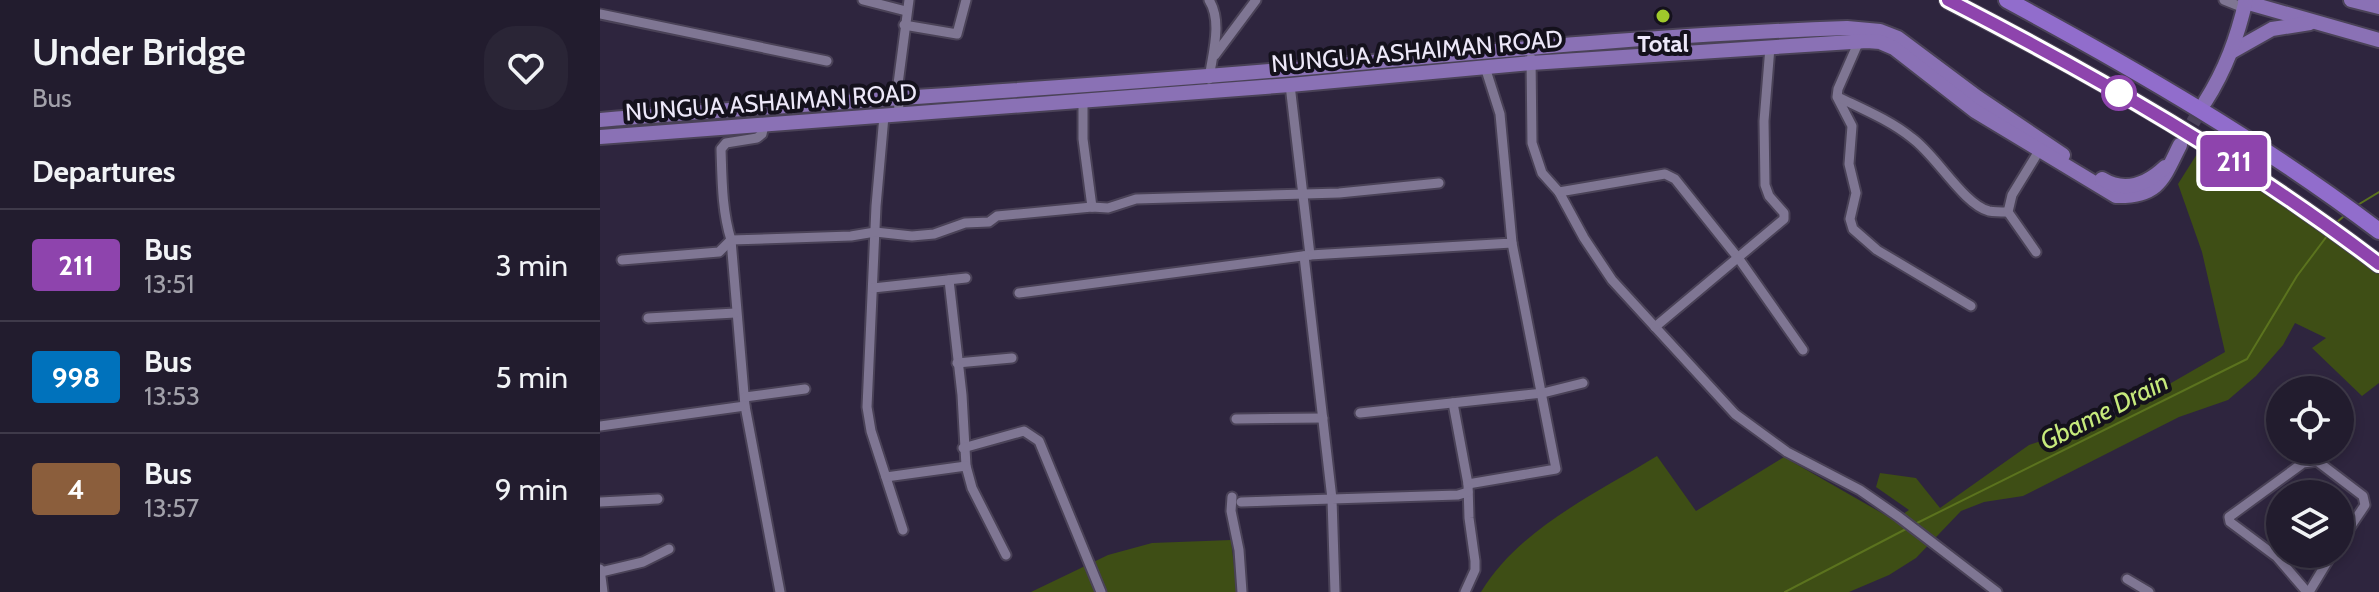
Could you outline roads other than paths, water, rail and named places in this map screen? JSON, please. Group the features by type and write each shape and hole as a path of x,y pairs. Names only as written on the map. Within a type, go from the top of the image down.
{"highway":[{"path":"1948,0 2099,81 2246,169 2379,264"},
{"path":"2007,0 2173,94 2379,231"}],"main road":[{"path":"2351,0 2379,7"},
{"path":"2205,102 2233,51 2245,3 2379,40"},
{"path":"2233,51 2272,29 2318,23"},
{"name":"NUNGUA ASHAIMAN ROAD","path":"600,120 1209,75 1531,46 1820,29 1880,31 1912,47 2041,147"},
{"name":"NUNGUA ASHAIMAN ROAD","path":"600,137 1290,85 1531,63 1859,41 1880,42 1894,48 1975,111 2041,147 2116,196 2144,195 2158,187 2177,152"}],"street":[{"path":"863,0 906,11"},
{"path":"903,530 871,431 867,407 875,232 909,0"},
{"path":"904,25 957,34 966,0"},
{"path":"1208,91 1215,55 1214,12 1209,0"},
{"path":"1215,55 1256,0"},
{"path":"2224,0 2245,3"},
{"path":"600,14 827,61"},
{"path":"1859,41 1837,97 1852,126 1849,164 1856,193 1850,219 1853,229 1877,250 1971,306"},
{"path":"1531,46 1532,143 1542,173 1559,192 1612,280 1735,414 1787,452 1860,490 1997,592"},
{"path":"1655,327 1784,219 1784,213 1769,196 1765,185 1764,121 1770,47"},
{"path":"1242,592 1239,550 1231,511 1237,499 1458,495 1468,488 1556,469 1512,243 1500,114 1485,67"},
{"path":"1290,85 1332,499 1335,592"},
{"path":"1837,97 1911,136 1929,151 1954,183 1980,207 2008,212"},
{"path":"1083,100 1083,139 1092,207"},
{"path":"764,125 762,134 757,138 726,143 721,149 745,402 763,513 780,592"},
{"path":"2036,252 2008,212 2012,195 2041,147"},
{"path":"1559,192 1665,174 1684,188 1803,350"},
{"path":"622,260 719,252 731,240 851,236 875,232 912,236 934,234 965,223 989,222 997,216 1115,207 1136,199 1302,195 1439,183"},
{"path":"1019,293 1307,256 1512,243"},
{"path":"873,288 966,278"},
{"path":"949,280 962,395 966,466 972,488 1006,555"},
{"path":"648,318 735,313"},
{"path":"957,363 1012,358"},
{"path":"1360,413 1543,393 1583,383"},
{"path":"600,426 805,389"},
{"path":"1453,403 1468,488 1475,570 1465,592"},
{"path":"1236,419 1323,418"},
{"path":"963,448 1024,431 1039,441 1101,592"},
{"path":"2280,480 2303,463 2317,461 2342,480"},
{"path":"886,477 966,466"},
{"path":"2354,489 2363,496 2365,505 2354,521"},
{"path":"2266,490 2229,517 2230,522 2266,549"},
{"path":"600,502 658,499"},
{"path":"603,592 600,570 643,562 669,549"},
{"path":"2287,568 2308,592 2323,568"},
{"path":"2127,579 2149,592"}],"waterway":[{"name":"Gbame Drain","path":"2356,206 2379,192"},
{"name":"Gbame Drain","path":"2335,224 2345,215"},
{"name":"Gbame Drain","path":"1915,524 2247,359 2297,276 2327,236"},
{"name":"Gbame Drain","path":"1785,592 1906,529"}],"tunnel":[{"path":"2182,141 2205,102"}],"place":[{"name":"Total","path":"1663,16"}]}
